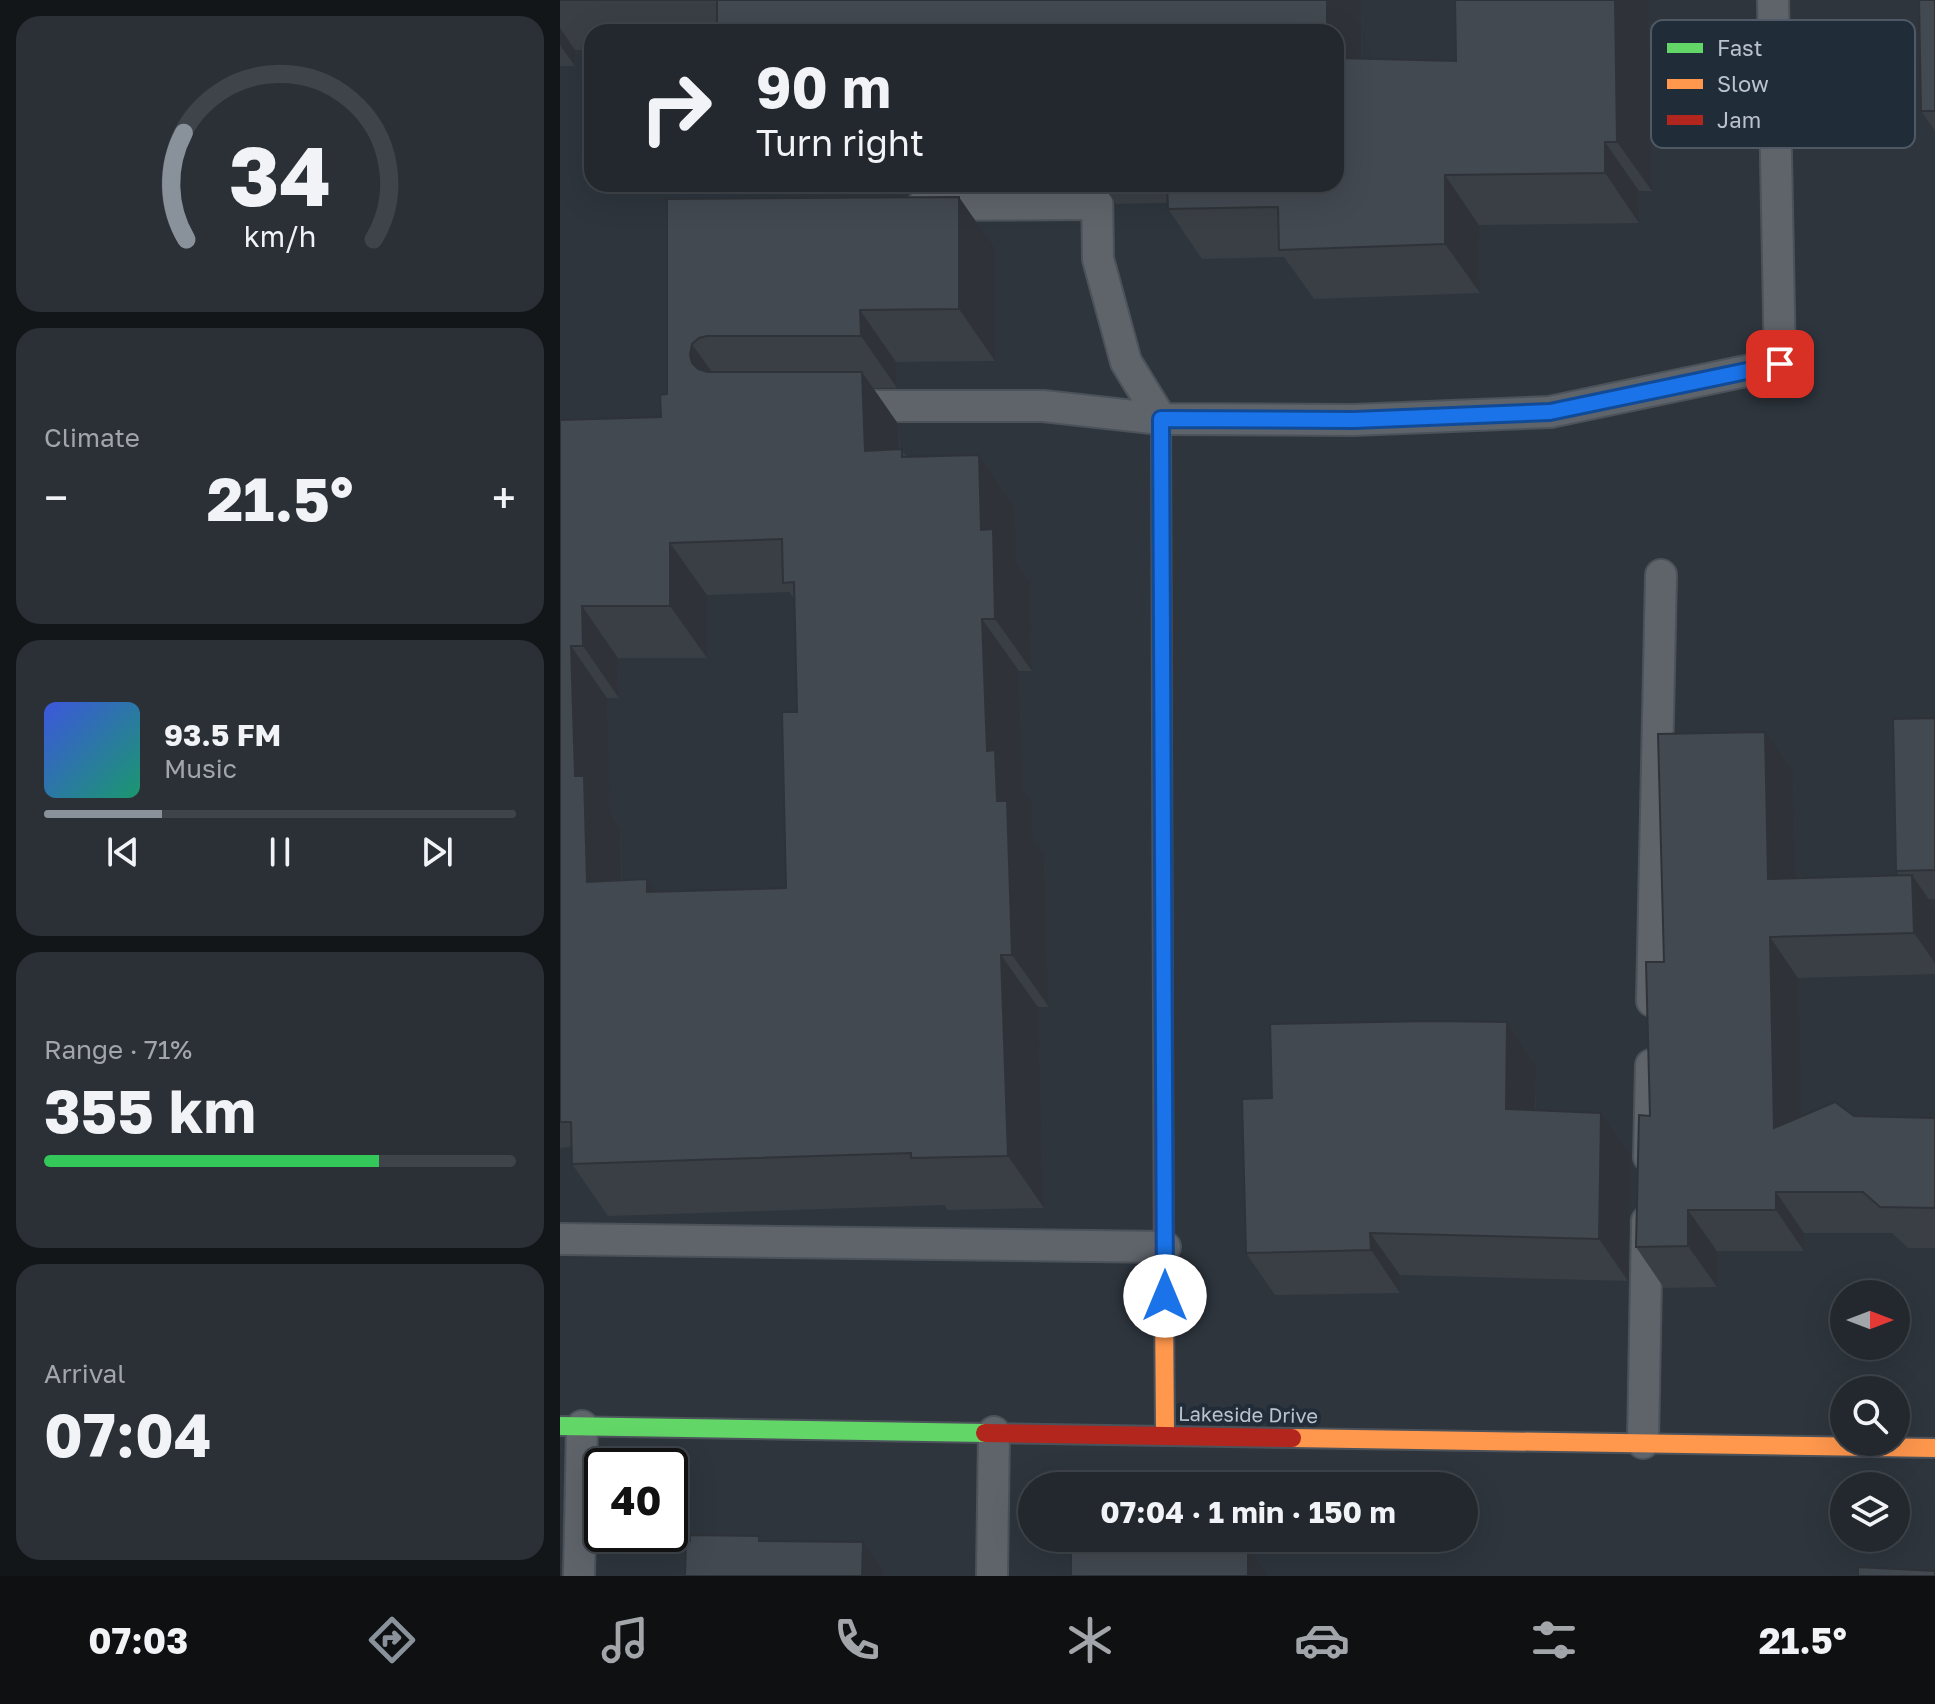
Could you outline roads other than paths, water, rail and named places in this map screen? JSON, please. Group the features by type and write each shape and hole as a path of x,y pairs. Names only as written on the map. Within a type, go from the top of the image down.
{"street":[{"path":"1161,419 1165,1434"},
{"name":"Lakeside Drive","path":"571,1426 1935,1448"}],"lane":[{"path":"1773,0 1773,20"},
{"path":"823,406 1043,406 1161,419 1354,420 1550,412 1780,364 1776,148"},
{"path":"890,206 1097,194 1098,259 1126,362 1161,419"},
{"path":"1643,1443 1661,575"},
{"path":"560,1239 1165,1247"},
{"path":"571,1426 579,1576"},
{"path":"992,1576 994,1432"}]}
